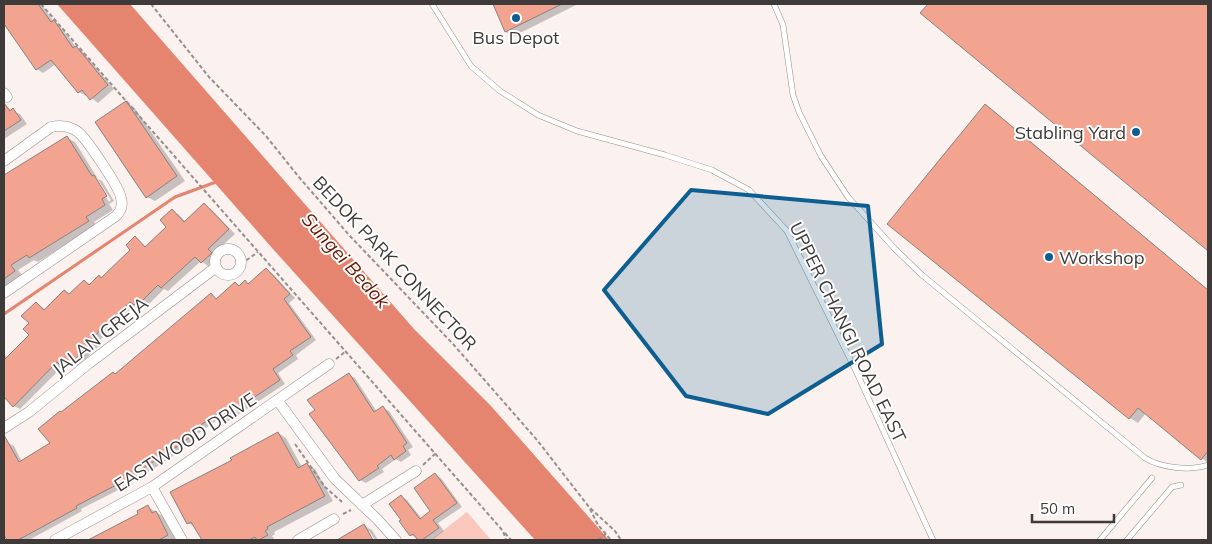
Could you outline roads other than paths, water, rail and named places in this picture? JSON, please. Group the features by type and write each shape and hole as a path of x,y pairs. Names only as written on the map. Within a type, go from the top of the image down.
{"street":[{"path":"4,160 51,128 68,127 81,135 106,170 118,188 122,204 116,216 4,293"},
{"name":"JALAN GREJA","path":"224,249 237,252 241,260 237,272 229,276 221,274 215,268 216,254 224,249"},
{"name":"JALAN GREJA","path":"4,428 29,412 88,364 215,268"},
{"name":"EASTWOOD DRIVE","path":"55,540 152,487 329,364"},
{"path":"278,401 330,472 396,540"},
{"path":"362,505 416,471"},
{"path":"152,487 182,540"},
{"path":"298,540 334,519"}],"lane":[{"name":"UPPER CHANGI ROAD EAST","path":"432,4 471,66 500,91 538,115 577,131 712,170 749,190 787,231 856,371 933,540"},
{"path":"774,4 783,25 793,95 807,131 836,181 886,239 922,275 1145,458 1152,462 1182,468 1199,468 1208,465"},
{"path":"1100,540 1152,478"},
{"path":"1127,540 1172,487 1181,485"}],"water":[{"name":"Sungei Bedok","path":"57,4 130,4 414,329 491,406 609,540 535,540 273,249"}],"waterway":[{"path":"4,314 175,197 216,182"}],"place":[{"name":"Bus Depot","path":"516,18"},
{"name":"Stabling Yard","path":"1136,132"},
{"name":"Workshop","path":"1049,257"}]}
